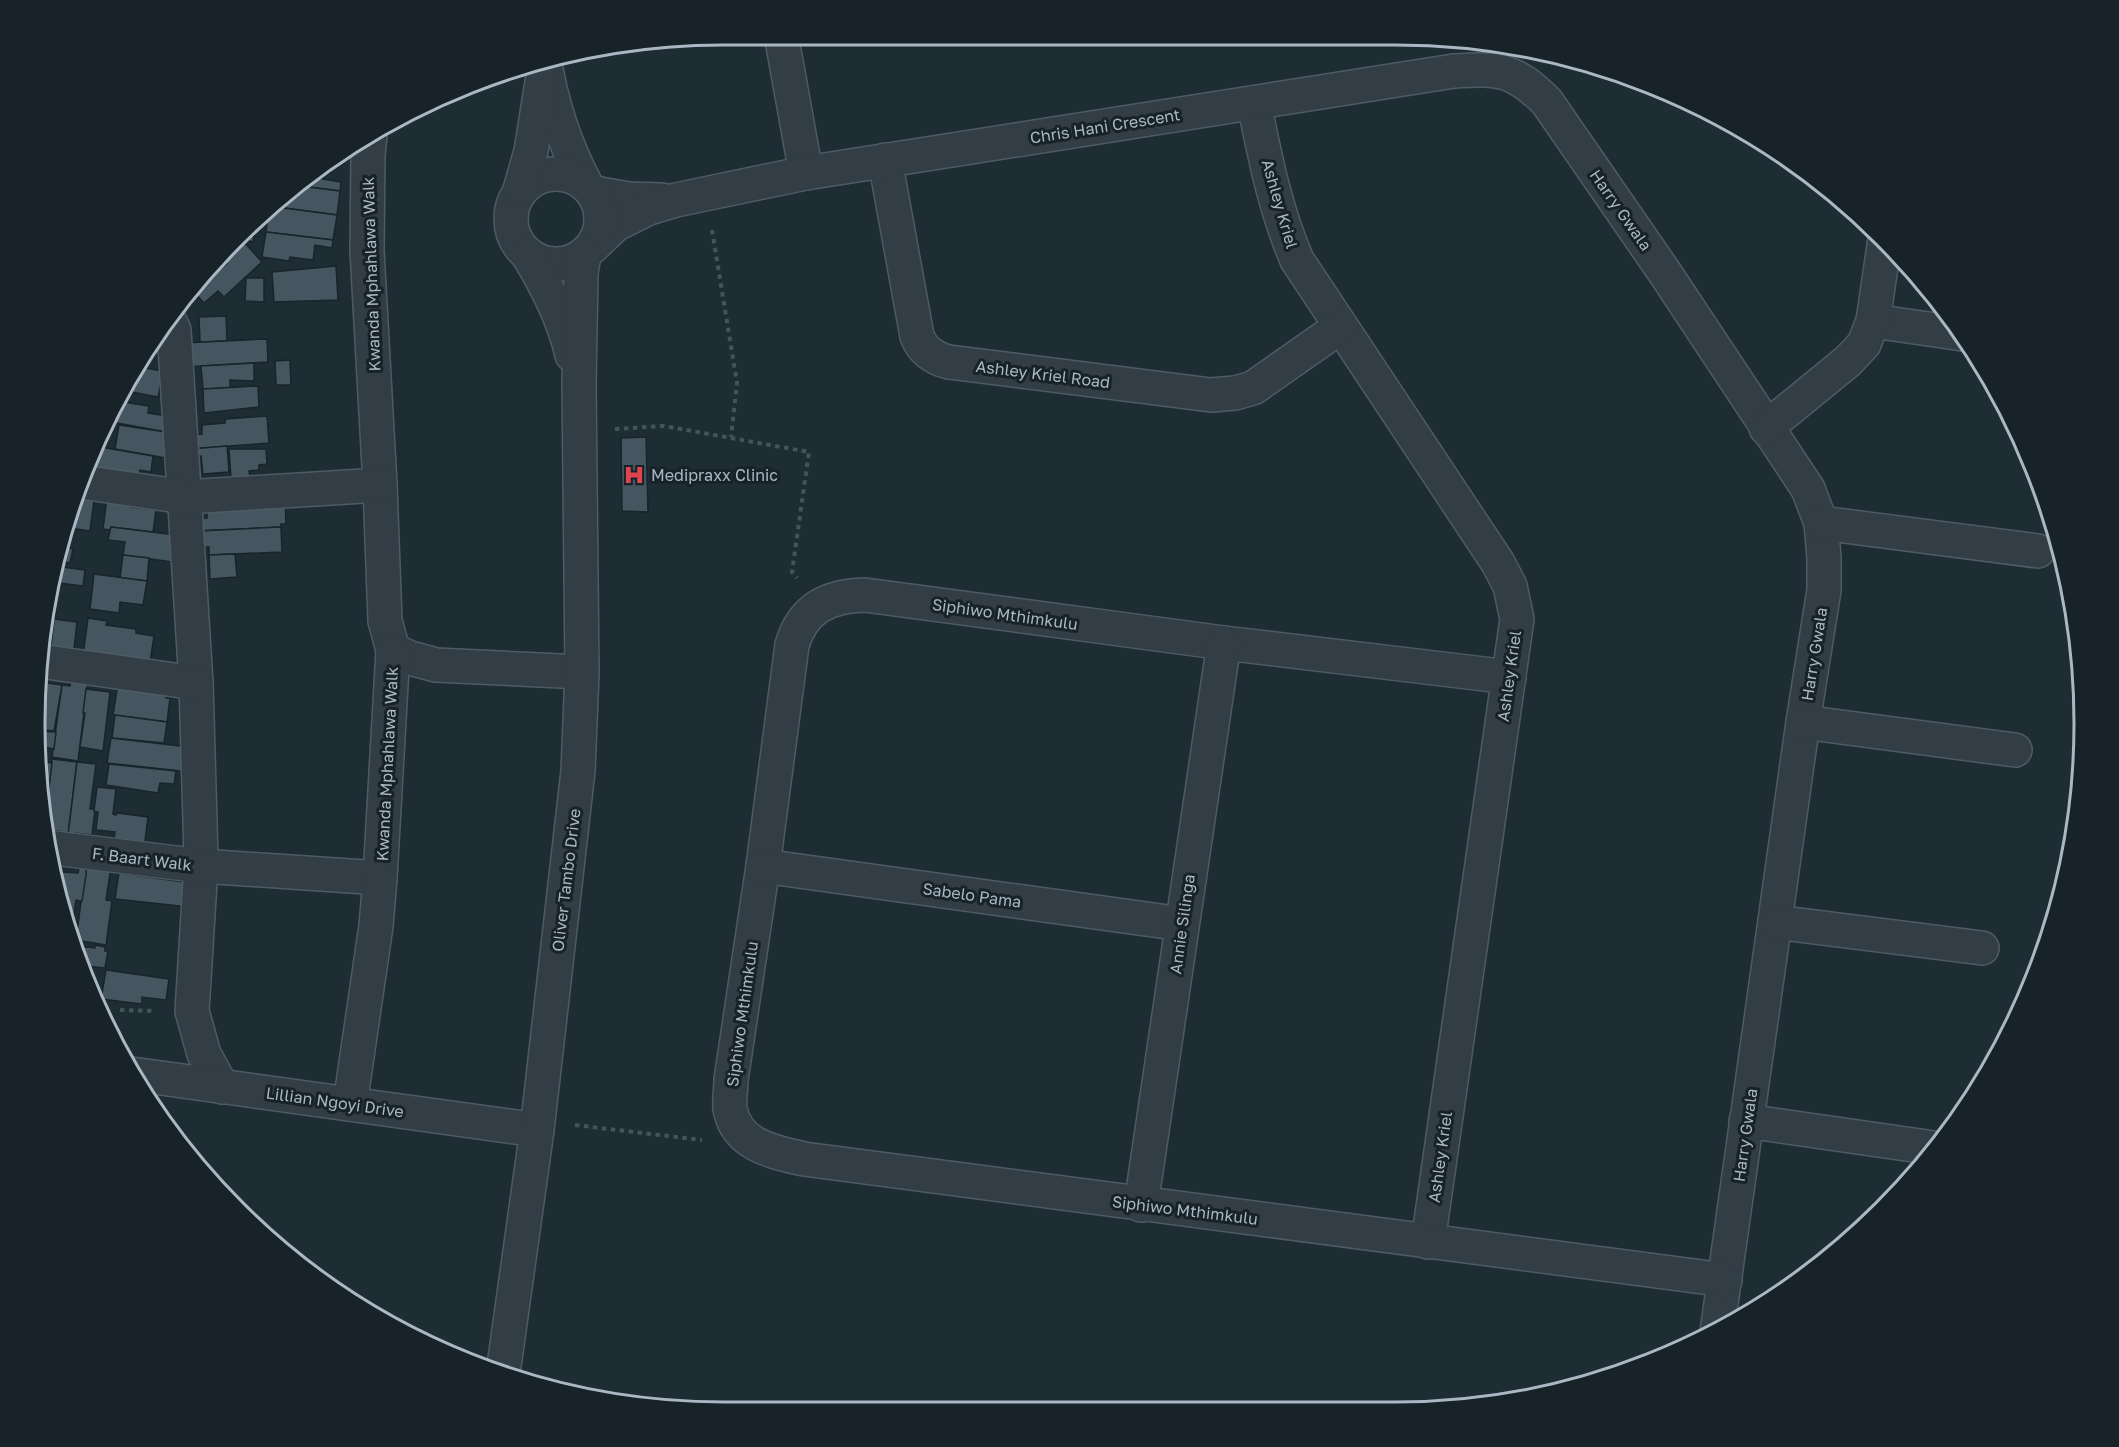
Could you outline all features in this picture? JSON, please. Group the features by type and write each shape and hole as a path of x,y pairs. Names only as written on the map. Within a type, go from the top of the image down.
{"street":[{"path":"783,45 806,173"},
{"name":"Chris Hani Crescent","path":"588,251 615,225 633,214 691,197 806,173 1454,71 1477,70 1510,59"},
{"name":"Harry Gwala","path":"1510,59 1528,83 1547,102 1665,273 1808,489 1821,523 1824,590 1746,1121 1725,1280 1723,1318"},
{"path":"543,70 531,151 520,190 512,206 510,224 516,242 528,255 546,264 566,264 588,251 601,230 601,211 572,159 546,69"},
{"name":"Ashley Kriel","path":"1254,103 1271,186 1285,233 1297,260 1498,563 1510,586 1516,619 1428,1242"},
{"name":"Kwanda Mphahlawa Walk","path":"201,866 380,878 393,650 385,621 367,250 369,145"},
{"name":"Ashley Kriel Road","path":"885,160 917,336 921,345 935,358 960,364 1220,394 1235,393 1253,388 1340,327"},
{"path":"520,190 534,178 551,173 569,175 590,188"},
{"name":"Chris Hani Crescent","path":"590,188 629,199 691,197"},
{"name":"Oliver Tambo Drive","path":"505,1366 537,1130 578,771 582,672 579,430 581,273 588,251"},
{"path":"1766,428 1848,361 1864,344 1873,321 1883,252"},
{"name":"Oliver Tambo Drive","path":"528,255 557,309 570,344 579,383"},
{"path":"1873,321 1949,332"},
{"path":"173,327 196,682 201,866 192,1011 204,1054 222,1087"},
{"path":"90,483 185,496 380,485"},
{"path":"1821,523 2038,551"},
{"name":"Siphiwo Mthimkulu","path":"1509,677 1224,643 865,595 846,596 815,607 796,630 792,645 763,866 731,1080 730,1109 739,1131 754,1144 777,1153 804,1159 1725,1280"},
{"name":"Annie Silinga","path":"1141,1205 1224,643"},
{"name":"Kwanda Mphahlawa Walk","path":"393,650 410,658 436,665 582,672"},
{"path":"48,662 196,682"},
{"path":"1803,722 2015,750"},
{"name":"F. Baart Walk","path":"57,848 201,866"},
{"name":"Sabelo Pama","path":"763,866 1182,924"},
{"path":"350,1104 376,926 380,878"},
{"path":"1776,922 1982,948"},
{"name":"Lillian Ngoyi Drive","path":"144,1076 537,1130"},
{"path":"1746,1121 1926,1147"}],"path":[{"path":"691,197 717,266 737,383 731,437"},
{"path":"579,430 664,426 809,452 792,572 815,607"},
{"path":"537,1130 578,1125 719,1142 739,1131"}],"building":[{"path":"322,176 322,179 341,182 340,191 308,187"},
{"path":"308,187 340,191 337,215 282,208"},
{"path":"282,208 337,215 333,240 266,232 267,222"},
{"path":"266,232 333,240 332,248 315,245 313,260 290,257 289,261 262,257"},
{"path":"245,243 262,262 224,297 218,291 204,303 197,295"},
{"path":"336,266 338,300 274,302 272,272"},
{"path":"246,278 264,278 264,302 245,301"},
{"path":"226,316 227,341 200,342 199,317"},
{"path":"267,339 268,362 185,367 183,343"},
{"path":"290,360 291,385 276,385 275,361"},
{"path":"254,363 254,381 230,380 230,388 203,389 201,366"},
{"path":"146,368 163,371 158,397 132,392"},
{"path":"258,386 259,407 204,413 203,389"},
{"path":"126,402 149,406 148,413 168,416 166,432 115,423"},
{"path":"267,416 269,443 190,449 189,435 202,434 202,425 225,423 225,419"},
{"path":"119,425 166,432 166,458 115,449"},
{"name":"Medipraxx Clinic","path":"646,437 648,512 622,511 621,438"},
{"path":"227,446 229,472 203,474 201,456 191,457 190,449"},
{"path":"104,448 153,456 151,472 140,470 138,477 94,471"},
{"path":"229,449 266,449 267,464 259,465 259,470 249,471 250,477 231,478"},
{"path":"86,491 95,493 90,531 74,529"},
{"path":"285,496 286,524 281,524 281,527 196,531 196,518 207,518 207,507"},
{"path":"107,497 132,500 131,507 156,510 153,532 111,527 110,530 103,529"},
{"path":"111,527 176,535 172,562 123,555 125,542 108,540"},
{"path":"281,527 282,552 209,555 209,547 198,547 199,531"},
{"path":"68,548 73,549 70,563 65,562"},
{"path":"235,554 237,577 210,579 209,555"},
{"path":"123,555 149,558 147,581 120,578"},
{"path":"64,567 85,570 83,586 60,583"},
{"path":"94,574 147,581 143,605 120,602 119,613 90,609"},
{"path":"59,587 50,651 51,635"},
{"path":"88,618 107,621 106,625 136,629 136,633 154,636 149,669 83,655"},
{"path":"54,619 77,622 74,649 51,646"},
{"path":"88,680 78,761 52,757 62,685 70,686 71,681"},
{"path":"46,683 62,685 54,731 45,730"},
{"path":"118,684 167,691 166,698 170,698 167,722 113,715"},
{"path":"86,689 110,692 103,751 80,747"},
{"path":"115,715 167,722 164,743 112,738"},
{"path":"45,731 56,732 54,749 46,748"},
{"path":"111,738 189,747 190,772 107,763"},
{"path":"52,759 77,762 67,843 58,842 59,831 54,831 49,790"},
{"path":"46,762 52,763 49,791"},
{"path":"77,762 96,764 90,809 95,809 92,835 75,833 73,844 67,843"},
{"path":"109,764 176,771 174,784 160,783 158,793 106,785"},
{"path":"97,787 116,789 113,814 148,817 144,849 113,845 115,832 96,830 98,812 94,811"},
{"path":"86,863 111,867 106,900 112,901 106,945 81,941 77,930"},
{"path":"80,864 86,865 82,901 76,900 73,917 62,873 78,873"},
{"path":"119,873 183,882 183,879 192,880 189,907 115,899"},
{"path":"95,945 105,947 105,951 108,951 105,968 91,967 83,947 95,948"},
{"path":"106,970 169,979 166,1000 142,997 142,1004 104,999 102,994"}],"place":[{"name":"Medipraxx Clinic","path":"634,475"}]}
